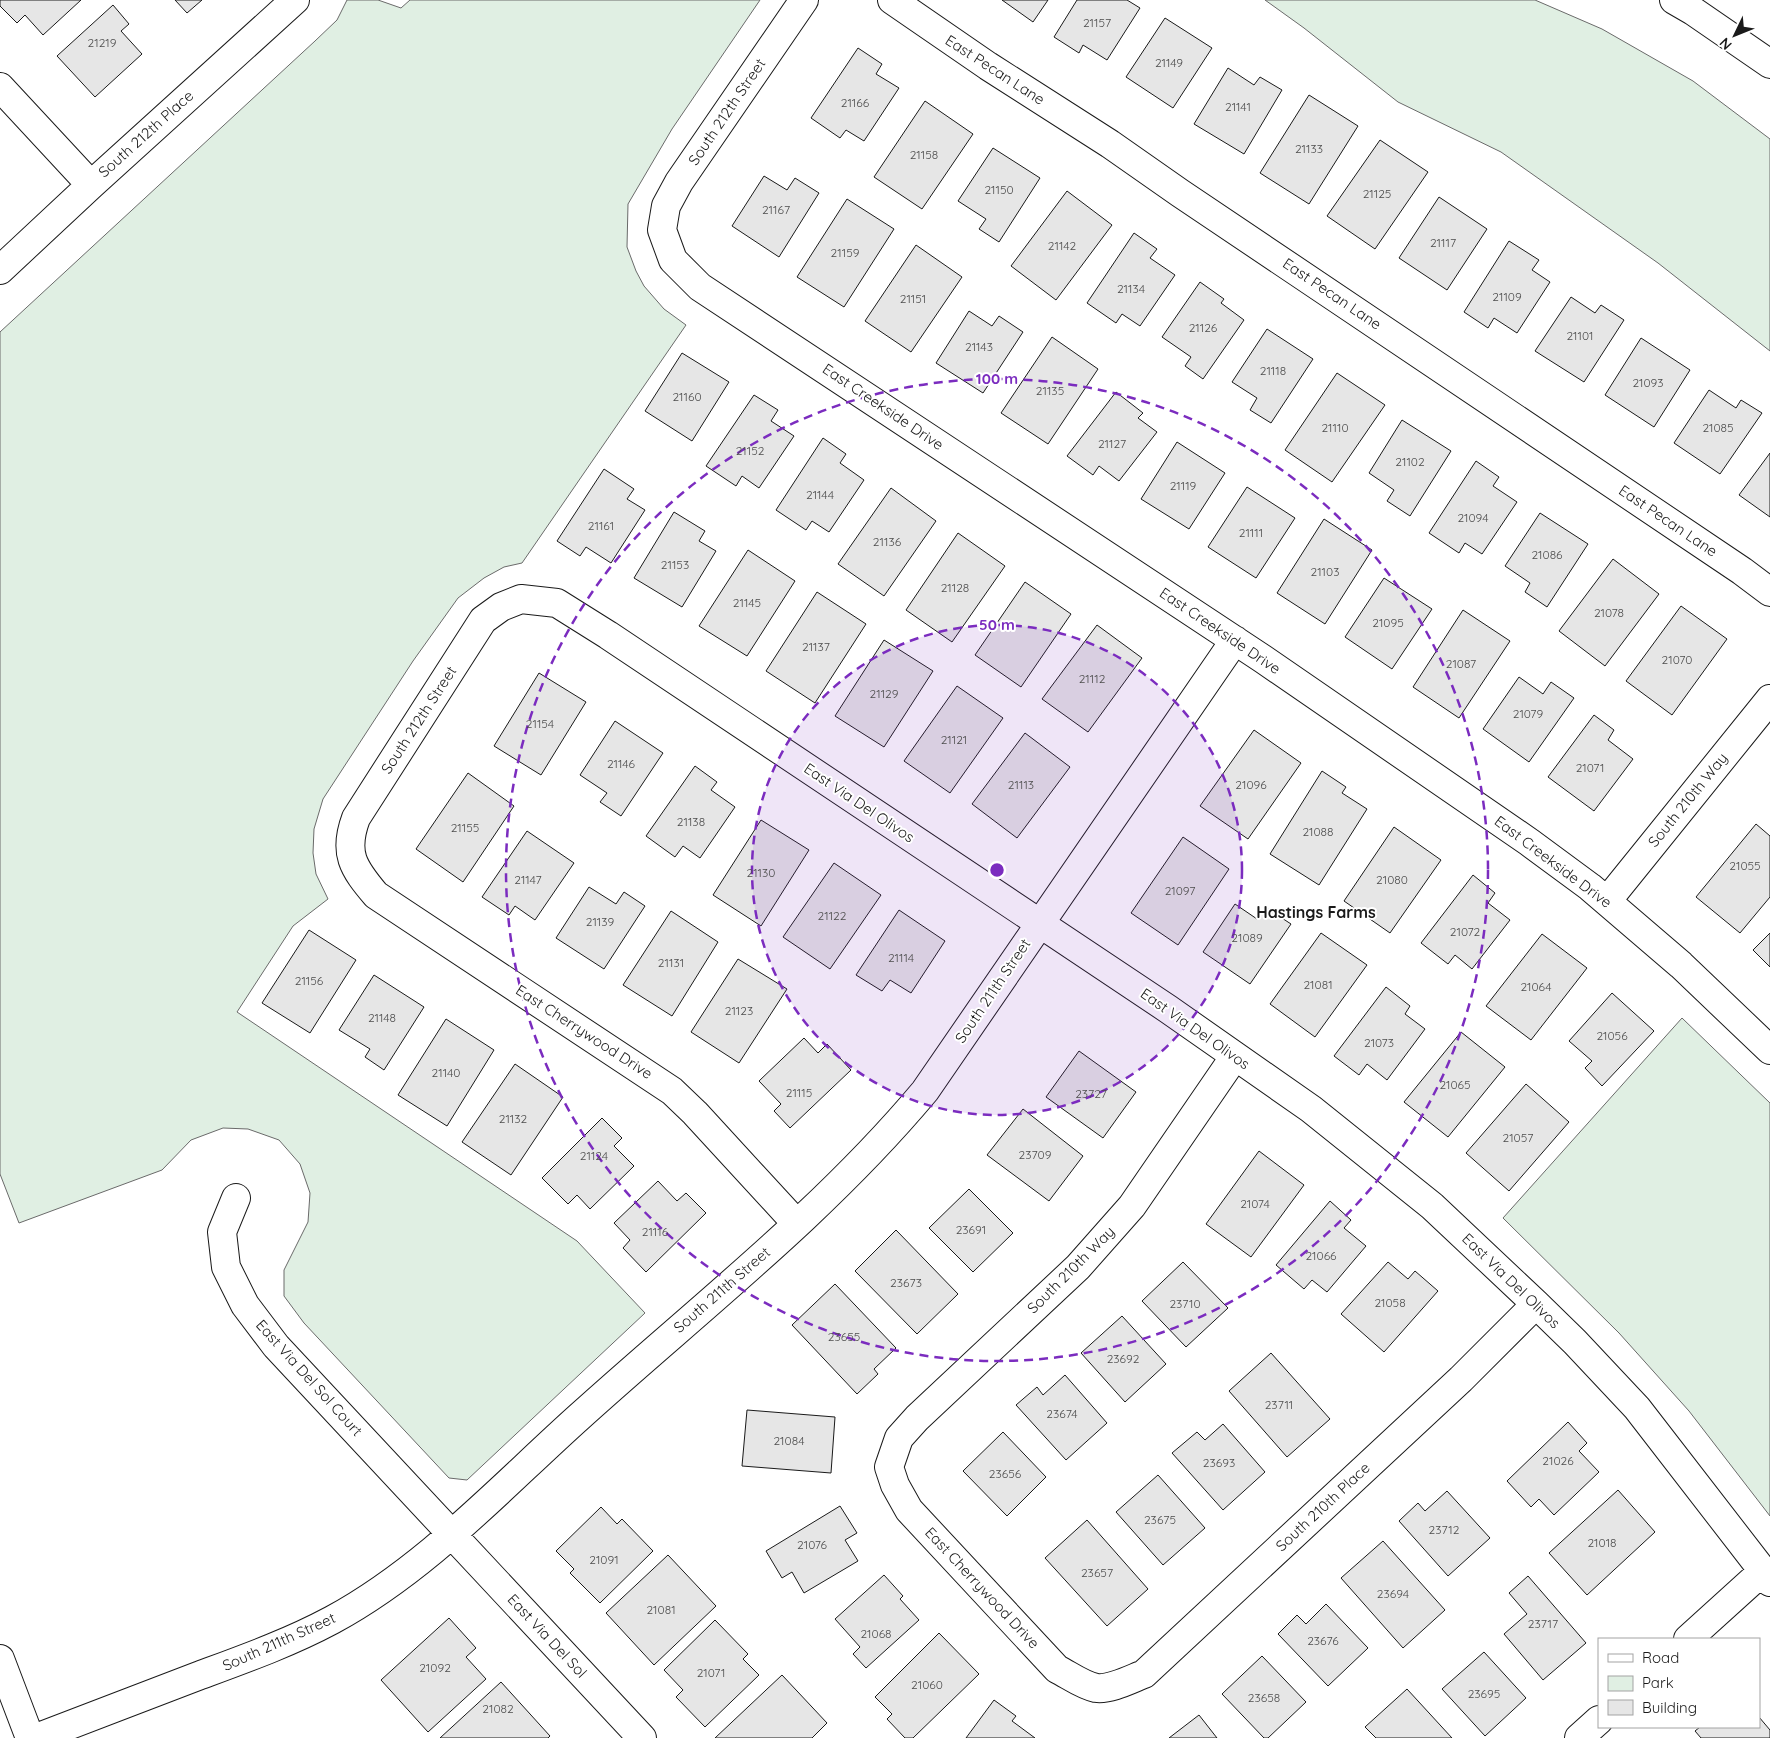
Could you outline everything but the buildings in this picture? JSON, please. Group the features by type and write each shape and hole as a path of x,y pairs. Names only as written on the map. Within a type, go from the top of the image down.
{"street":[{"name":"South 212th Place","path":"0,270 295,0"},
{"name":"South 212th Street","path":"662,230 666,206 679,182 804,0"},
{"name":"East Pecan Lane","path":"892,0 988,66 1110,144 1742,571 1770,592"},
{"path":"1674,0 1770,64"},
{"path":"0,87 91,185"},
{"name":"East Creekside Drive","path":"662,230 674,260 700,287 1235,640 1445,783 1590,887 1681,965 1770,1050"},
{"name":"South 212th Street","path":"352,863 350,835 356,818 483,620 501,607 521,599"},
{"name":"East Via Del Olivos","path":"521,599 556,603 579,617 1039,923 1311,1109 1432,1206 1575,1342 1637,1408 1767,1576"},
{"name":"South 211th Street","path":"36,1738 290,1640 366,1600 404,1574 452,1534 579,1416 797,1224 892,1130 925,1091 1235,640"},
{"name":"South 210th Way","path":"1607,901 1770,699"},
{"name":"East Cherrywood Drive","path":"352,863 362,879 376,895 672,1091 695,1113 797,1224"},
{"name":"South 210th Way","path":"889,1467 899,1438 917,1418 1078,1267 1132,1206 1235,1056"},
{"name":"East Via Del Sol Court","path":"236,1198 222,1232 226,1267 244,1305 276,1346 452,1534"},
{"name":"South 210th Place","path":"1097,1688 1118,1684 1144,1674 1461,1379 1536,1304"},
{"name":"East Cherrywood Drive","path":"889,1467 895,1485 908,1510 1057,1669 1076,1680 1097,1688"},
{"name":"East Via Del Sol","path":"452,1534 642,1738"},
{"path":"1689,1638 1767,1576"},
{"path":"0,1659 30,1738"},
{"path":"1580,1738 1598,1721"}],"green space":[{"path":"347,0 378,0 401,8 410,0 760,0 672,129 628,204 627,247 636,271 644,286 664,309 686,325 522,563 504,567 484,578 458,598 413,661 323,799 314,829 313,853 316,874 328,899 293,926 237,1012 577,1241 645,1313 467,1480 449,1478 304,1323 284,1296 284,1270 308,1222 310,1193 300,1164 279,1140 248,1129 223,1128 191,1140 162,1170 19,1223 0,1174 0,332 337,20"},
{"path":"1265,0 1535,0 1602,29 1693,81 1770,139 1770,351 1658,263 1501,152 1398,102 1304,28"},
{"path":"1682,1018 1770,1103 1770,1516 1689,1411 1619,1333 1503,1218"}],"district":[{"name":"Hastings Farms","path":"1316,912"}]}
